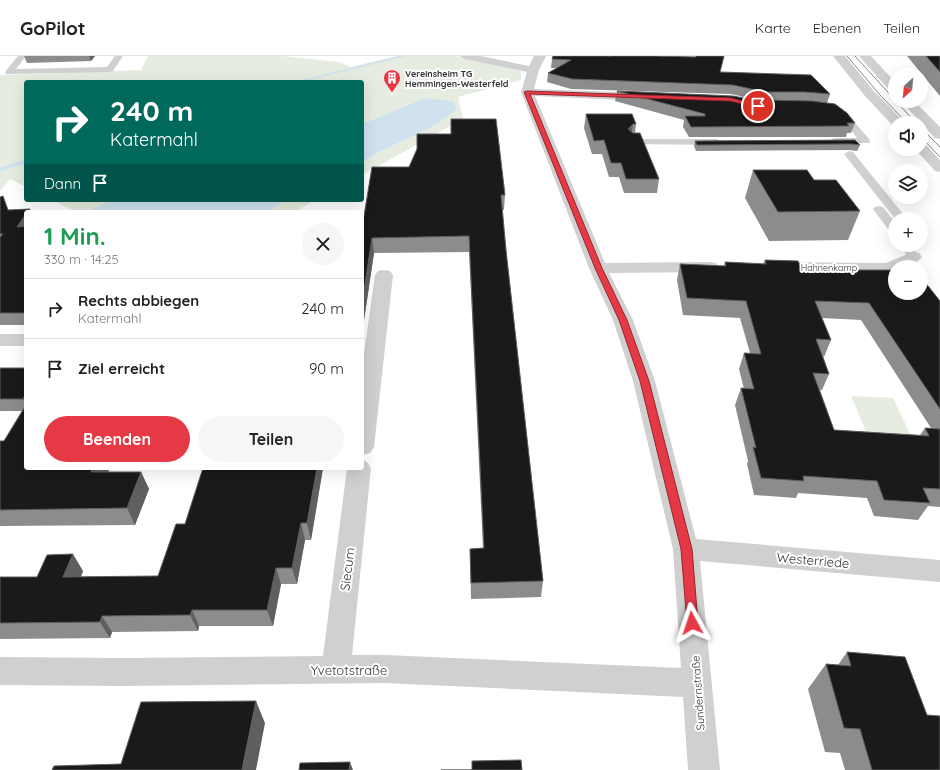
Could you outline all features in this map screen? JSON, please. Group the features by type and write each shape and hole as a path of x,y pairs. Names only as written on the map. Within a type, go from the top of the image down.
{"street":[{"path":"465,56 536,63 527,92 660,97"},
{"path":"838,56 869,93 891,116"},
{"path":"865,56 888,81"},
{"name":"Sundernstraße","path":"527,92 598,268 623,320 644,381 686,549 704,770"},
{"path":"914,108 940,135"},
{"path":"928,155 940,168"},
{"name":"Hahnenkamp","path":"754,267 889,268 908,252"},
{"path":"598,268 723,267"},
{"path":"364,415 369,336 384,275"},
{"path":"0,340 24,340"},
{"name":"Siecum","path":"336,670 359,470"},
{"name":"Westerriede","path":"686,549 940,571"},
{"name":"Yvetotstraße","path":"0,671 80,670 122,672 385,669 698,683"}],"lane":[{"path":"22,56 9,72 110,69 119,56"},
{"path":"826,141 865,141 847,119 835,111 828,110"},
{"path":"632,142 725,142"},
{"path":"849,154 895,212"},
{"path":"876,205 888,221"}],"shaded area":[{"path":"148,56 282,56 339,62 351,67 398,56 455,56 521,71 521,80 458,97 463,119 364,174 364,161 430,128 457,110 453,101 425,98 364,123 364,80 24,80 24,186 10,179 0,191 0,75 141,70"},
{"path":"56,202 107,202 90,210 70,209"},
{"path":"284,202 312,202 298,210 270,210"},
{"path":"851,396 893,398 911,436 867,434"}],"water":[{"path":"425,98 453,101 457,110 430,128 364,161 364,123"},
{"path":"107,202 284,202 270,210 90,210"}],"building":[{"path":"553,56 724,56 720,72 811,75 830,94 805,92 765,92 733,85 572,79 548,73 571,60 552,59"},
{"path":"926,56 940,56 940,72"},
{"path":"617,91 733,96 760,101 812,101 835,104 847,113 855,123 847,123 849,126 691,127 685,116 705,116 705,114"},
{"path":"586,114 632,114 636,124 633,124 628,129 633,133 640,133 659,179 626,179 621,163 611,163 604,140 594,141"},
{"path":"451,119 496,119 505,195 501,195 506,250 543,581 471,583 470,549 484,548 469,236 372,238 364,291 364,216 372,167 409,167 417,149 417,134 451,134"},
{"path":"855,140 860,145 697,145 695,141"},
{"path":"753,170 807,170 814,180 836,180 860,211 778,212"},
{"path":"3,196 8,210 30,209 24,210 24,217 17,227 24,226 24,313 0,313 0,237 3,234 0,234 0,197"},
{"path":"765,260 798,261 802,270 888,270 888,300 928,300 928,286 940,301 940,409 869,303 815,301 831,340 816,339 829,374 813,373 834,430 929,436 925,428 940,429 940,489 923,488 930,503 884,500 877,481 803,476 804,481 761,478 753,447 756,448 741,388 754,389 744,353 761,354 746,301 687,298 680,264 726,266 725,262 766,264"},
{"path":"0,368 24,368 23,399 0,399"},
{"path":"24,408 24,470 141,472 127,508 0,510 0,441 4,441"},
{"path":"202,470 317,470 307,523 301,523 292,568 276,568 267,610 192,610 190,615 102,616 100,622 0,623 0,577 37,577 47,555 73,554 63,577 158,576 176,524 185,524"},
{"path":"847,652 905,657 927,715 940,716 940,770 872,770 860,729 844,728 826,664 851,666"},
{"path":"256,701 242,770 52,770 54,766 121,764 141,702"},
{"path":"521,760 522,770 472,770 472,761"},
{"path":"350,762 349,770 299,770 300,763"}],"waterway":[{"path":"304,80 404,56"},
{"path":"0,170 24,162"}],"tram line":[{"path":"847,56 880,95 900,116"},
{"path":"855,56 910,116"},
{"path":"928,135 940,147"},
{"path":"928,144 940,157"}],"place":[{"name":"Vereinsheim TG Hemmingen-Westerfeld","path":"392,93"}],"route":[{"path":"692,623 686,549 644,381 623,320 598,268 527,92 731,100 758,106"}]}
